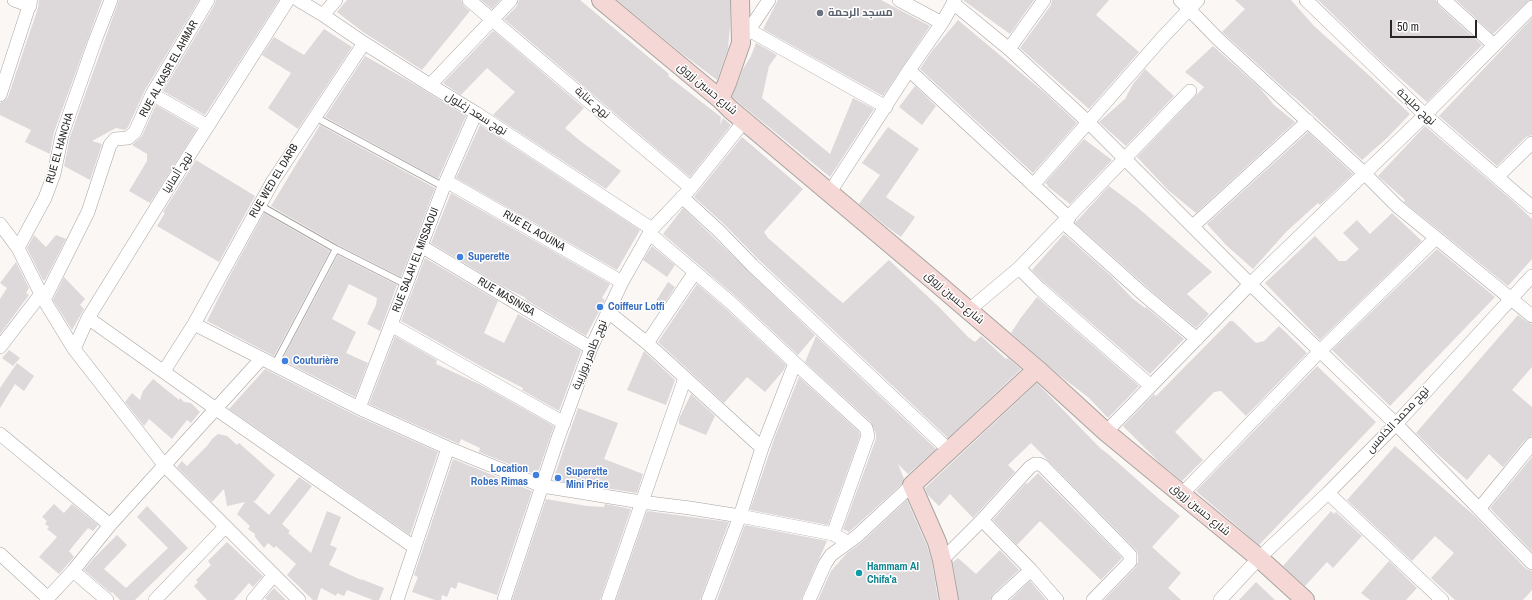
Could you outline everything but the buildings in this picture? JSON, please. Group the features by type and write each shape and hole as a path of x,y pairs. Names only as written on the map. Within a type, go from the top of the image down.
{"street":[{"path":"0,95 5,61 30,3 14,0"},
{"name":"RUE EL HANCHA","path":"18,248 45,198 54,174 62,135 111,0"},
{"name":"RUE AL KASR EL AHMAR","path":"1,342 43,297 88,212 110,145 115,140 128,138 132,135 152,94 208,0"},
{"name":"نهج ألمانيا","path":"74,349 88,318 288,0"},
{"name":"نهج سعد زغلول","path":"298,0 323,14 364,43 476,113 651,231 863,424 868,432 868,436 833,534"},
{"path":"323,14 336,0"},
{"name":"نهج عنابة","path":"469,0 493,19 686,192 719,231 752,265 950,451"},
{"path":"430,85 511,0"},
{"name":"شارع حسين زروق","path":"601,0 969,310 1106,432 1258,558 1305,600"},
{"path":"740,0 745,36"},
{"path":"720,99 745,36 769,0"},
{"path":"899,0 942,23"},
{"path":"1009,49 1044,0"},
{"path":"1180,0 1218,39 1365,174 1396,206 1532,316"},
{"path":"1033,185 1162,38 1198,0"},
{"name":"نهج صليحة","path":"1306,0 1425,116 1532,207"},
{"path":"1444,0 1494,45"},
{"path":"830,192 886,108 909,70 942,23 954,1 1009,49 1088,122 1250,284 1396,424 1532,563"},
{"path":"1106,432 1250,284 1425,116 1532,7"},
{"path":"745,36 886,108"},
{"name":"RUE WED EL DARB","path":"164,372 194,324 259,205 314,117 364,43"},
{"path":"909,70 1033,185 1066,220 1142,294 1197,339"},
{"path":"969,310 1019,268 1190,91"},
{"path":"152,94 208,126"},
{"name":"RUE SALAH EL MISSAOUI","path":"359,408 445,184 476,113"},
{"name":"نهج طاهر بوزريبة","path":"504,600 564,423 591,348 607,311 651,231 686,192 744,120"},
{"path":"1193,226 1308,121"},
{"path":"1497,177 1532,143"},
{"name":"RUE EL AOUINA","path":"445,184 622,282"},
{"path":"0,224 18,248 43,297 74,349 165,466 273,576 299,600"},
{"path":"1182,494 1320,351 1436,238"},
{"name":"RUE MASINISA","path":"421,246 591,348"},
{"path":"1019,268 1040,289 1151,386"},
{"path":"647,343 695,272"},
{"name":"نهج محمد الخامس","path":"1220,600 1258,558 1328,493 1396,424 1532,276"},
{"path":"607,311 647,343 762,448"},
{"path":"88,318 414,547"},
{"path":"194,324 359,408 448,448 542,486 740,516 833,534 847,542"},
{"path":"391,325 564,423"},
{"path":"0,554 47,599 73,571 110,525 261,359"},
{"path":"708,600 740,516 762,448 795,363"},
{"path":"809,600 825,564 831,555 857,536 1037,369"},
{"path":"608,600 685,378"},
{"path":"0,434 110,525"},
{"path":"1479,509 1532,444"},
{"path":"397,600 448,448"},
{"path":"942,560 982,520 1030,467 1035,464 1043,466 1130,555 1130,562 1127,566 1093,600"},
{"path":"912,486 933,531 942,560 948,600"},
{"path":"1328,493 1442,600"},
{"path":"982,520 1031,570 1057,600"},
{"path":"155,600 225,527"},
{"path":"998,600 1031,570"},
{"path":"73,571 107,600"},
{"path":"253,600 273,576"}],"lane":[{"path":"314,117 445,184"},
{"path":"259,205 336,250 407,285"},
{"path":"274,366 336,250"}],"place":[{"name":"مسجد الرحمة","path":"820,13"},
{"name":"Superette","path":"460,257"},
{"name":"Coiffeur Lotfi","path":"600,307"},
{"name":"Couturière","path":"285,361"},
{"name":"Location Robes Rimas","path":"536,475"},
{"name":"Superette Mini Price","path":"558,478"},
{"name":"Hammam Al Chifa'a","path":"859,573"}]}
